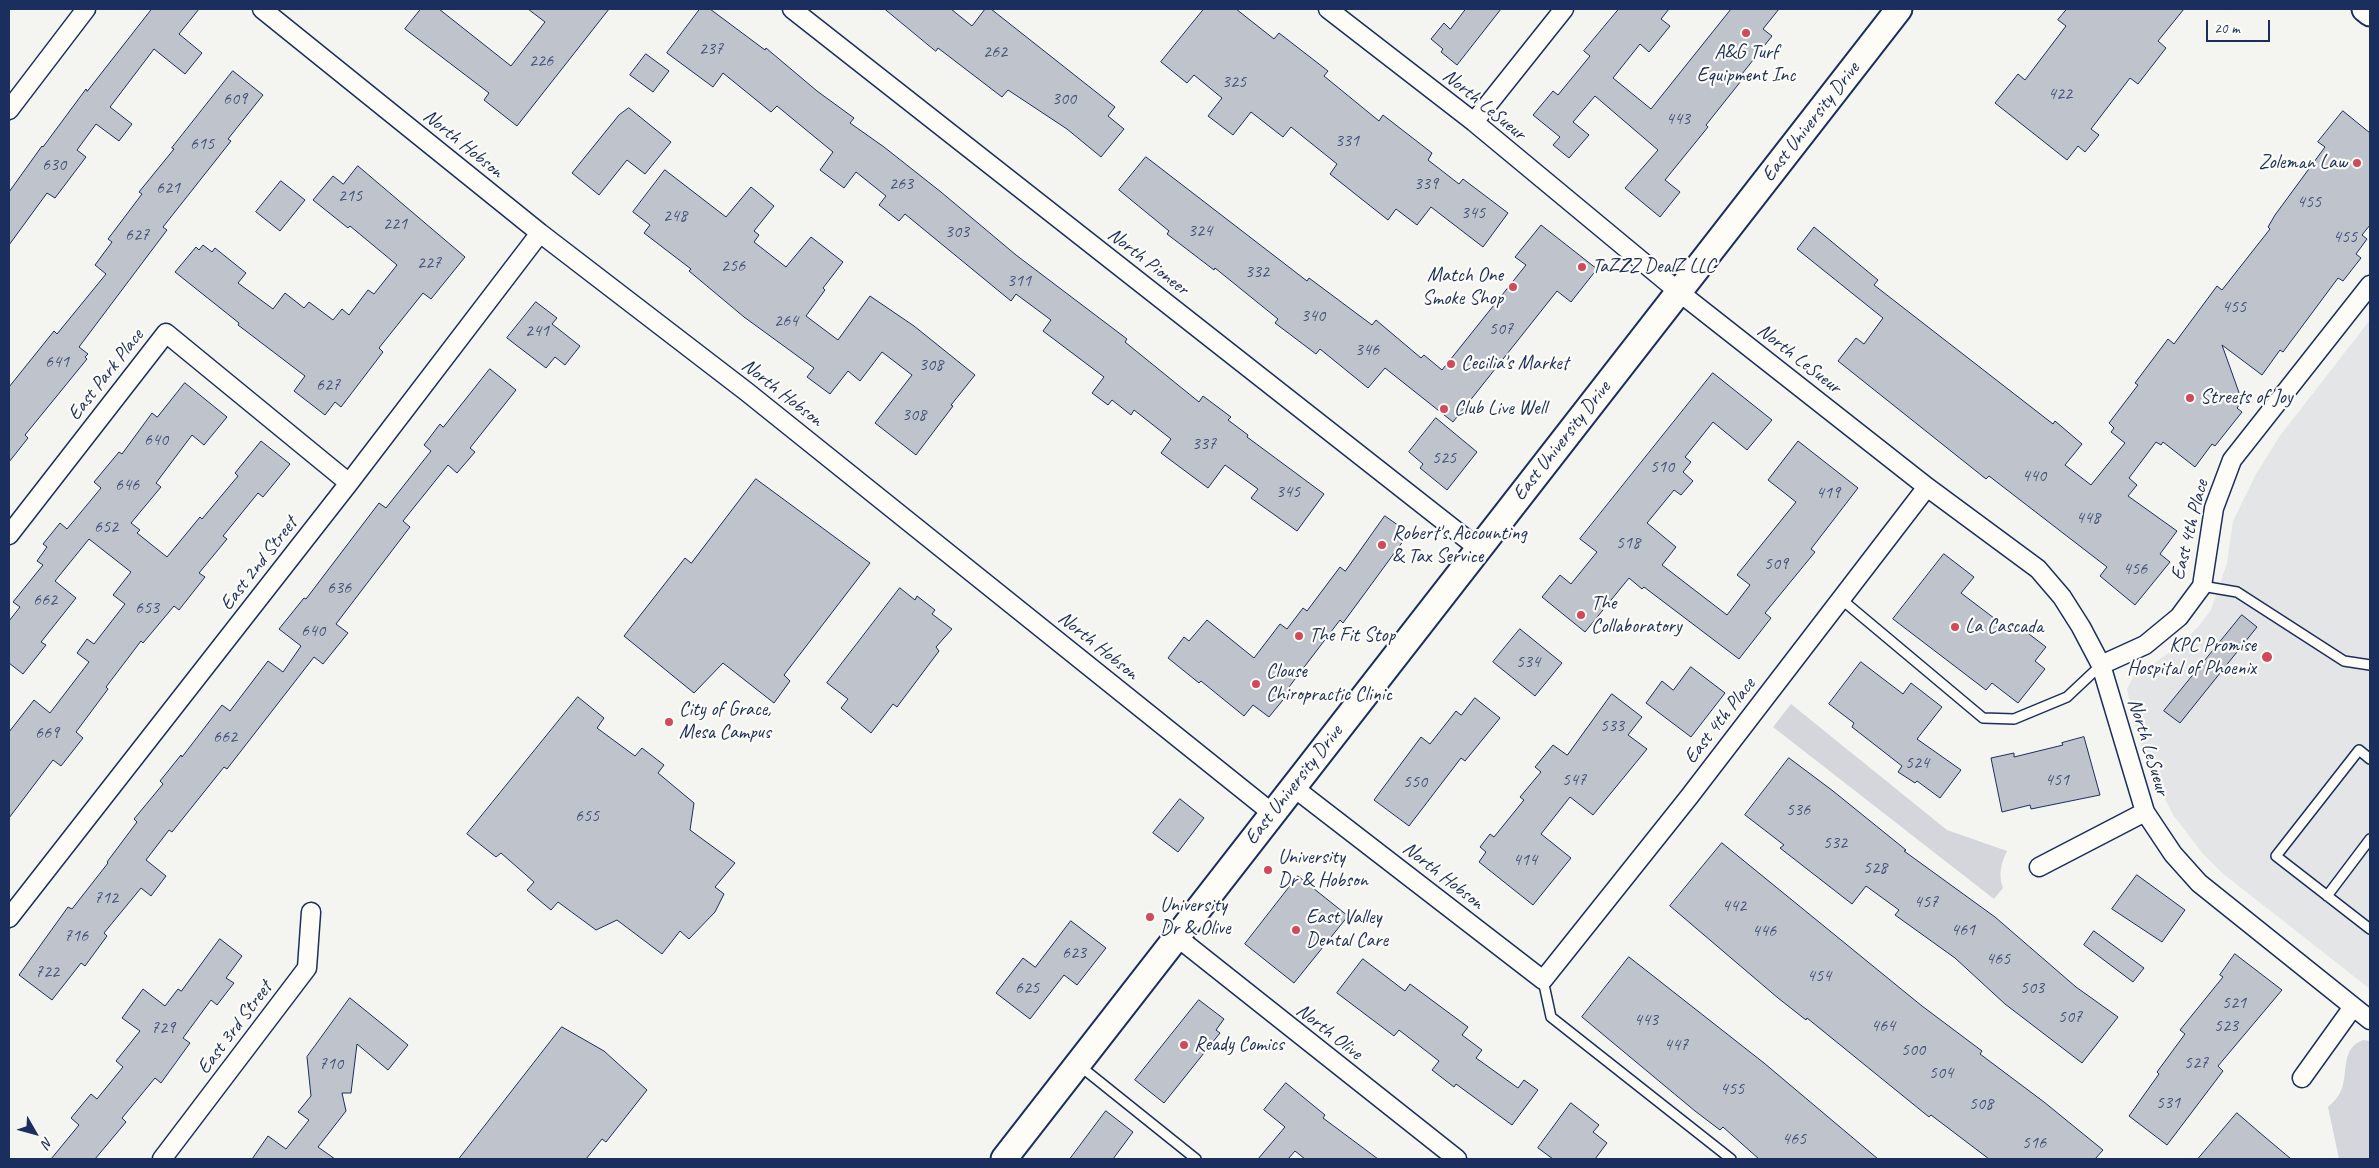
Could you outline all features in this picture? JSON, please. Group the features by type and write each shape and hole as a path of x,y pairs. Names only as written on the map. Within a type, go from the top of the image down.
{"main road":[{"name":"East University Drive","path":"1004,1159 1899,9"},
{"path":"2365,9 2370,13"}],"street":[{"path":"9,110 86,9"},
{"name":"North Hobson","path":"265,9 540,233 747,392 1272,813"},
{"name":"North Pioneer","path":"792,9 1478,548"},
{"name":"North LeSueur","path":"1328,9 1474,122 1679,292 1927,486 2038,569 2071,612 2101,665 2145,812 2173,854 2199,883 2370,1020"},
{"path":"1474,122 1564,9"},
{"name":"East 2nd Street","path":"9,918 349,483 540,233"},
{"name":"East 4th Place","path":"2101,665 2145,645 2179,617 2202,586 2214,508 2232,460 2370,285"},
{"name":"East Park Place","path":"9,535 166,333 349,483"},
{"name":"East 4th Place","path":"1543,980 1927,486"},
{"name":"North Hobson","path":"1293,787 1543,980"},
{"name":"North LeSueur","path":"2039,866 2145,812"},
{"name":"East 3rd Street","path":"162,1159 307,968 311,912"},
{"name":"North Olive","path":"1177,937 1457,1159"},
{"path":"2302,1078 2353,1007"}],"lane":[{"path":"2202,586 2237,592 2344,661 2370,665"},
{"path":"1841,599 1983,718 2014,719 2067,697 2101,665"},
{"path":"2370,759 2358,750 2276,856 2370,929"},
{"path":"2327,896 2370,839"},
{"path":"1543,980 1551,1016 1731,1159"},
{"path":"1078,1064 1196,1159"}],"shaded area":[{"name":"KPC Promise Hospital of Phoenix","path":"2370,320 2370,989 2222,873 2203,854 2174,816 2153,778 2138,738 2127,689 2136,672 2150,666 2177,647 2199,626 2211,610 2227,563 2233,521 2255,476 2279,437"},
{"path":"1791,704 1947,830 2007,851 2001,869 2003,888 1994,899 1773,727"},
{"path":"2363,1040 2370,1041 2370,1159 2339,1159 2328,1107 2336,1099 2342,1088 2346,1061 2351,1048"}],"building":[{"path":"152,9 199,9 179,34 202,53 185,74 154,49 110,107 132,124 119,141 96,124 77,150 86,157 55,198 47,193 9,245 9,192 86,89 87,91"},
{"path":"421,9 439,9 511,66 545,22 528,9 609,9 517,126 484,100 489,93 405,29"},
{"path":"700,9 710,9 765,50 766,48 817,91 854,118 850,123 941,192 1016,255 1127,339 1125,342 1199,402 1203,396 1231,417 1228,420 1248,435 1247,437 1324,494 1297,531 1251,498 1258,489 1225,465 1208,488 1161,453 1171,439 1134,410 1131,415 1112,400 1108,405 1092,393 1104,377 1043,331 1051,320 1016,294 1011,301 905,214 899,221 879,205 886,196 856,172 844,188 820,170 833,152 777,106 771,112 723,73 713,87 667,53"},
{"path":"885,9 951,9 972,26 985,9 991,9 1115,107 1108,116 1124,129 1101,157 1067,129 1008,90 1002,97 938,48 936,51"},
{"path":"1204,9 1236,9 1274,39 1279,33 1328,71 1324,76 1379,121 1383,115 1432,153 1428,160 1459,184 1463,179 1508,213 1483,247 1431,207 1417,225 1396,209 1388,220 1330,174 1337,164 1291,127 1283,137 1251,112 1233,135 1208,116 1222,98 1194,75 1187,83 1161,62"},
{"path":"1466,9 1501,9 1457,65 1441,52 1443,49 1431,39 1444,23 1450,29"},
{"path":"1619,9 1669,9 1661,19 1670,26 1649,52 1640,44 1613,78 1651,109 1731,9 1779,9 1763,29 1772,36 1742,74 1745,76 1706,125 1708,127 1665,180 1680,192 1660,217 1625,188 1658,150 1595,96 1573,122 1589,135 1569,158 1553,145 1560,137 1533,115 1553,91 1558,95 1590,56 1584,51"},
{"path":"2067,9 2184,9 2158,41 2166,48 2138,84 2130,78 2091,129 2099,135 2085,152 2078,146 2067,160 1995,103 2018,74 2025,80 2066,26 2058,20"},
{"path":"646,54 669,71 653,92 630,75"},
{"path":"233,71 263,95 228,139 231,141 163,227 167,230 79,347 88,354 85,357 87,359 25,435 28,438 9,462 9,387 54,331 57,334 106,274 95,265 112,242 108,239 142,194 139,192"},
{"path":"629,108 671,142 645,174 627,160 599,195 572,173 619,115"},
{"path":"2343,111 2370,133 2370,225 2362,235 2367,239 2356,254 2361,258 2343,281 2338,278 2283,352 2280,350 2262,375 2222,345 2242,401 2237,408 2242,412 2215,446 2212,444 2195,467 2163,442 2161,445 2156,442 2129,478 2137,485 2128,496 2177,531 2160,554 2170,562 2135,605 2100,576 2107,567 1989,476 1986,479 1838,361 1856,338 1864,344 1883,318 1797,249 1814,227 1878,280 1874,285 2053,424 2055,421 2082,444 2065,465 2091,485 2125,443 2111,432 2114,428 2109,423 2138,385 2135,383 2168,339 2174,344 2217,286 2222,290 2270,229 2268,227 2275,215 2325,147 2318,142"},
{"path":"1146,157 1307,281 1309,278 1372,325 1376,320 1421,358 1424,355 1442,370 1526,265 1515,257 1541,225 1597,269 1571,302 1557,291 1453,422 1385,368 1368,388 1320,349 1316,354 1275,323 1278,319 1215,268 1214,270 1167,234 1169,231 1119,190"},
{"path":"358,166 465,257 431,299 423,293 379,348 383,352 341,407 335,402 325,415 294,391 305,376 238,325 239,323 175,272 196,247 199,250 203,245 212,252 215,248 246,273 238,283 273,309 285,293 304,308 309,302 333,320 342,309 349,315 368,290 374,294 397,265 350,226 348,228 313,200 333,176 343,184"},
{"path":"665,170 726,217 751,187 774,206 754,231 759,235 754,242 786,267 811,237 843,262 823,288 825,290 806,316 838,340 870,296 914,326 975,375 951,405 953,406 916,455 875,423 912,375 882,352 860,381 848,371 830,394 807,377 814,368 744,317 689,271 691,269 644,233 650,225 633,212"},
{"path":"281,181 305,200 280,231 256,212"},
{"path":"536,302 557,318 552,324 580,346 565,365 555,357 546,368 507,338"},
{"path":"490,369 516,390 470,448 475,452 457,473 448,465 403,521 410,527 336,624 348,633 323,664 314,657 227,769 224,767 172,832 169,830 146,860 166,876 151,896 141,888 104,933 107,936 85,966 81,963 52,1000 19,975 68,907 72,909 108,863 137,822 134,819 163,784 160,781 181,755 182,757 222,705 230,711 268,661 283,672 301,646 279,629 304,598 306,599 379,503 386,508 431,451 424,445 440,424 443,427"},
{"path":"1713,373 1772,420 1747,450 1713,422 1685,457 1691,462 1683,472 1693,481 1681,495 1674,490 1647,523 1676,547 1662,565 1727,615 1750,585 1737,575 1796,502 1768,480 1798,441 1858,488 1811,549 1815,552 1765,613 1771,618 1739,659 1644,587 1642,589 1629,578 1585,632 1542,597 1560,575 1571,584 1597,552 1580,539"},
{"path":"185,383 227,417 204,445 192,435 156,483 161,487 131,523 140,530 137,533 167,557 200,517 202,519 238,476 235,473 261,441 290,464 263,497 258,493 223,536 227,539 199,573 205,577 179,610 174,606 143,643 141,641 106,687 108,689 76,732 83,738 61,766 53,760 9,818 9,732 34,700 50,713 89,662 77,653 87,639 94,644 125,604 113,595 131,572 89,539 55,581 76,598 41,642 46,645 23,674 9,663 9,621 20,607 13,602 43,565 37,561 47,547 43,544 60,523 67,529 101,488 94,482 119,452 122,454 152,413 157,417"},
{"path":"1436,418 1477,452 1447,490 1420,468 1423,464 1409,452"},
{"path":"756,479 870,563 784,675 790,681 774,703 723,663 694,693 624,636 685,558 691,563"},
{"path":"1385,516 1409,533 1343,623 1340,620 1289,687 1292,689 1269,717 1253,705 1244,716 1201,681 1199,683 1168,658 1184,637 1189,641 1207,620 1254,658 1280,624 1287,629 1303,608 1307,611 1340,567 1345,571"},
{"name":"La Cascada","path":"1944,554 1974,577 1961,593 2011,631 2016,624 2046,647 2035,661 2045,669 2018,703 1992,683 1986,690 1893,619"},
{"path":"900,588 915,600 917,596 935,610 932,614 952,629 936,647 939,651 897,707 893,704 871,733 841,708 848,699 827,683"},
{"path":"2242,615 2257,627 2180,723 2164,711"},
{"path":"1520,629 1562,663 1535,696 1493,662"},
{"path":"1861,662 1903,694 1911,683 1942,707 1917,739 1961,770 1940,798 1917,781 1915,783 1898,772 1902,766 1852,727 1854,723 1829,704"},
{"path":"1691,667 1725,693 1691,737 1646,703 1662,681 1673,690"},
{"path":"1612,694 1642,717 1628,735 1647,749 1593,815 1570,797 1541,834 1571,858 1533,905 1479,862 1486,852 1480,847 1490,834 1494,837 1524,800 1520,797 1541,772 1535,767 1553,745 1567,755"},
{"path":"578,697 604,718 597,728 635,756 642,748 664,765 658,773 694,803 690,830 735,863 715,887 724,894 715,912 689,939 680,931 662,954 617,920 596,930 558,902 551,910 527,890 534,882 501,853 496,857 467,834"},
{"path":"1475,698 1500,718 1465,761 1461,758 1409,826 1374,800 1421,737 1430,744 1456,711 1461,715"},
{"path":"2084,737 2100,795 2031,809 2030,805 2002,812 1991,758 2014,753 2014,757 2063,745 2062,743"},
{"path":"1789,758 1906,850 1904,851 1995,917 2076,987 2118,1017 2082,1063 2005,1004 1955,958 1895,915 1899,910 1866,886 1852,904 1780,848 1784,845 1745,815"},
{"path":"1180,799 1204,818 1178,852 1153,833"},
{"path":"1722,843 1922,1006 1982,1051 1980,1054 2044,1102 2103,1150 2095,1159 1989,1159 1931,1115 1929,1117 1807,1018 1806,1020 1778,998 1670,906"},
{"path":"2137,875 2185,910 2162,942 2112,909"},
{"name":"East Valley Dental Care","path":"1298,876 1348,916 1294,983 1245,944"},
{"path":"1071,921 1106,948 1077,985 1064,975 1030,1019 996,993 1023,958 1035,967"},
{"path":"2094,931 2144,968 2133,982 2084,945"},
{"path":"220,939 242,956 226,978 234,983 217,1005 211,1000 183,1038 190,1043 161,1083 155,1078 122,1118 126,1122 95,1159 51,1159 79,1125 71,1118 91,1094 97,1099 123,1067 116,1061 140,1031 122,1018 143,989 165,1006 178,989 181,991"},
{"path":"2235,954 2282,990 2218,1066 2223,1071 2167,1145 2129,1116 2159,1074 2157,1072 2185,1034 2180,1030 2223,977 2220,975"},
{"path":"1629,957 1764,1063 1878,1159 1759,1159 1723,1127 1720,1130 1695,1111 1582,1017"},
{"path":"1363,959 1405,991 1410,984 1468,1027 1462,1035 1482,1050 1476,1058 1518,1088 1524,1080 1538,1090 1512,1125 1456,1084 1454,1087 1432,1070 1439,1061 1399,1030 1394,1036 1337,993"},
{"path":"350,998 408,1045 388,1070 357,1044 351,1093 342,1093 346,1111 318,1147 335,1159 252,1159 268,1136 286,1149 309,1120 298,1112 311,1096 307,1057"},
{"name":"Ready Comics","path":"1199,1000 1224,1019 1216,1030 1220,1033 1164,1103 1135,1080"},
{"path":"562,1027 604,1051 647,1090 606,1142 602,1139 586,1159 459,1159"},
{"path":"1286,1083 1325,1115 1323,1118 1378,1159 1305,1159 1295,1151 1288,1159 1258,1159 1285,1127 1264,1110"},
{"path":"1571,1103 1599,1125 1593,1132 1607,1143 1595,1159 1553,1159 1538,1148"},
{"path":"1106,1111 1133,1132 1113,1159 1070,1159"},
{"path":"2237,1113 2259,1132 2291,1159 2198,1159"}],"place":[{"name":"A&G Turf Equipment Inc","path":"1746,33"},
{"name":"Zoleman Law","path":"2357,163"},
{"name":"TaZZZ DealZ LLC","path":"1582,267"},
{"name":"Match One Smoke Shop","path":"1513,287"},
{"name":"Cecilia's Market","path":"1451,364"},
{"name":"Streets of Joy","path":"2190,398"},
{"name":"Club Live Well","path":"1444,409"},
{"name":"Robert's Accounting & Tax Service","path":"1382,545"},
{"name":"The Collaboratory","path":"1581,615"},
{"name":"La Cascada","path":"1955,627"},
{"name":"The Fit Stop","path":"1299,636"},
{"name":"KPC Promise Hospital of Phoenix","path":"2267,657"},
{"name":"Clouse Chiropractic Clinic","path":"1256,684"},
{"name":"City of Grace, Mesa Campus","path":"669,722"},
{"name":"University Dr & Hobson","path":"1268,870"},
{"name":"University Dr & Olive","path":"1150,917"},
{"name":"East Valley Dental Care","path":"1296,930"},
{"name":"Ready Comics","path":"1184,1045"}]}
